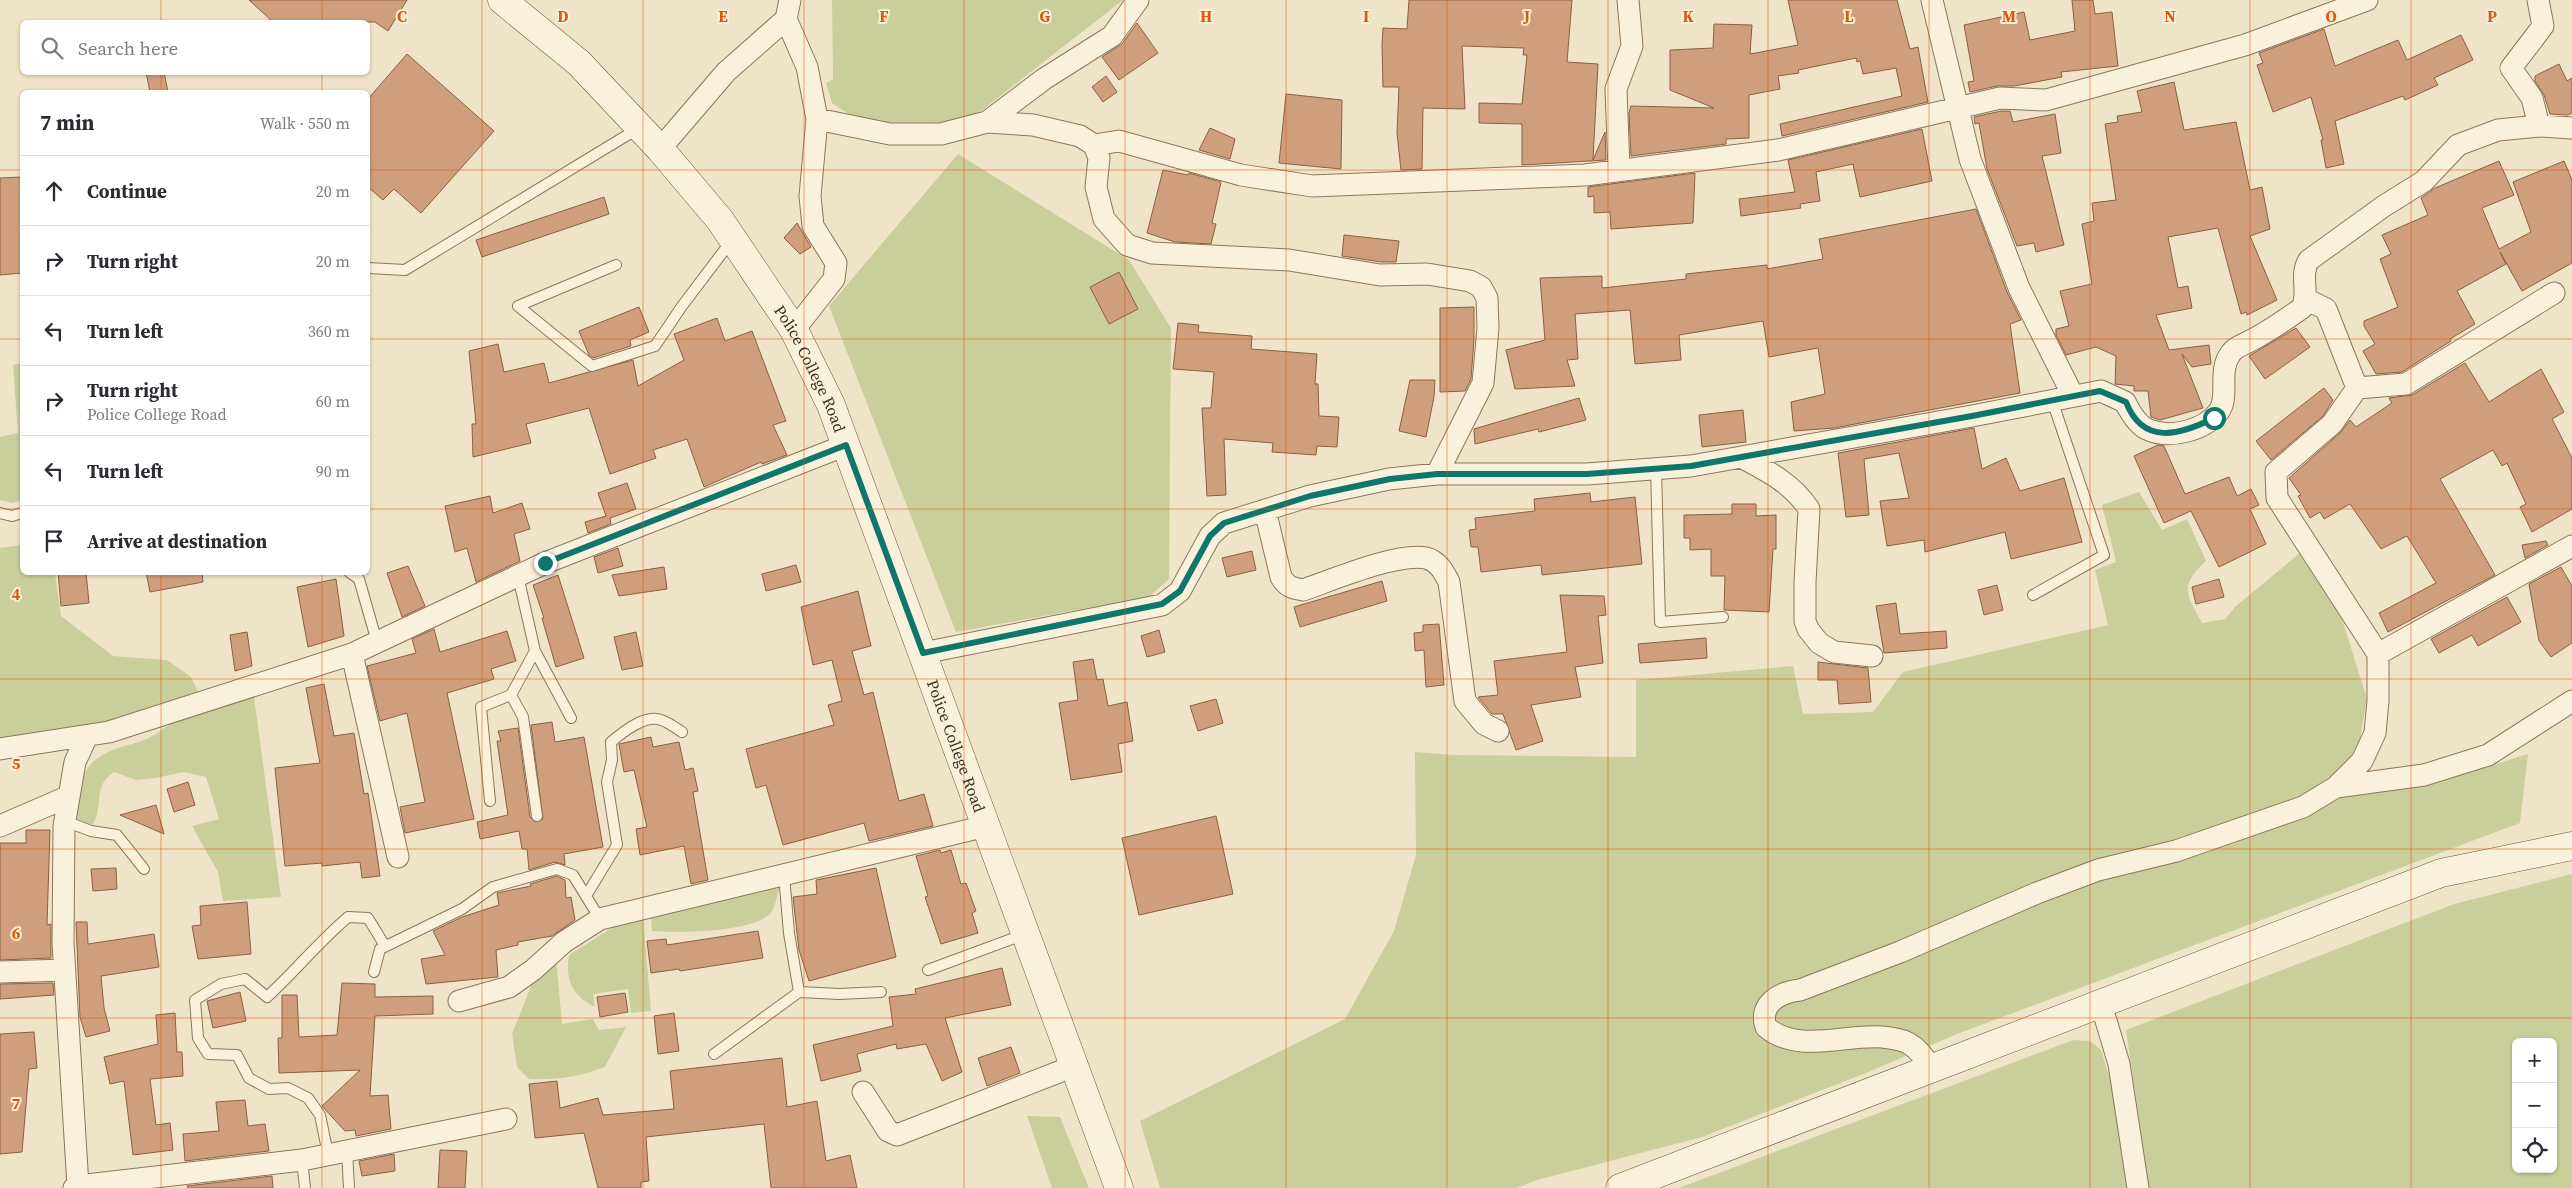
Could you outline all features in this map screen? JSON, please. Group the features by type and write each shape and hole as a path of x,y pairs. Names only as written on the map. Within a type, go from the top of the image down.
{"street":[{"name":"Police College Road","path":"502,0 579,63 660,149 720,220 794,330 831,405 1119,1188"},
{"path":"1619,170 1616,89 1632,46 1628,0"},
{"path":"1932,0 1956,108 1970,159 2019,288 2073,396"},
{"path":"1094,145 1120,142 1241,175 1312,186 1585,175 1778,150 2000,98 2046,100 2245,45 2367,0"},
{"path":"2538,0 2543,26 2511,68 2532,98 2539,126"},
{"path":"987,122 1044,79 1112,36 1141,1"},
{"path":"660,149 726,72 788,9 807,67 817,119 810,196 813,226 836,263 834,279 794,330"},
{"path":"817,119 890,134 942,134 987,122 1033,126 1080,136 1094,145 1099,158 1096,187 1104,219 1127,244 1152,253 1289,260 1380,274 1427,274 1470,281 1481,287 1487,298 1488,328 1483,383 1437,474"},
{"path":"923,653 1162,604 1180,591 1210,536 1224,523 1310,496 1390,479 1437,474 1587,474 1691,466 2100,391 2126,402 2130,413 2148,430 2170,434 2191,430 2214,418 2221,409 2223,402 2223,374 2230,354 2235,348 2302,308 2306,299 2304,274 2309,260 2384,206 2424,181 2458,145 2498,130 2539,126 2572,128"},
{"path":"2357,388 2406,384 2554,294"},
{"path":"2306,299 2326,309 2357,388"},
{"path":"1932,1068 1922,1054 1908,1042 1892,1038 1868,1036 1790,1041 1773,1033 1766,1027 1763,1018 1766,1008 1775,997 1787,991 1800,990 1900,952 2037,892 2098,870 2176,851 2303,807 2336,787 2362,761 2374,733 2378,701 2378,654 2276,498 2276,472 2332,424 2357,388"},
{"path":"0,750 109,732 352,654 545,563 846,445"},
{"path":"1741,457 1777,476 1795,492 1809,509 1805,582 1805,621 1808,628 1819,643 1834,652 1872,656"},
{"path":"1265,510 1281,577 1286,585 1294,589 1303,590 1398,558 1426,558 1440,566 1449,582 1465,701 1484,724 1498,731"},
{"path":"2378,654 2572,546"},
{"path":"352,654 398,857"},
{"path":"2336,787 2424,775 2488,755 2572,701"},
{"path":"87,736 75,762 67,797 65,821 65,970 76,1187 302,1160 506,1119"},
{"path":"0,826 67,797"},
{"path":"459,1001 509,987 533,970 564,942 600,919 986,826"},
{"path":"1620,1188 2441,874 2572,846"},
{"path":"0,972 65,970"},
{"path":"2100,1004 2119,1064 2138,1188"},
{"path":"863,1092 888,1131 897,1135 1074,1066"}],"lane":[{"path":"370,268 405,270 640,128"},
{"path":"616,264 518,306 592,366 655,346 682,306 733,239"},
{"path":"2032,595 2104,555 2052,400"},
{"path":"1656,469 1660,622 1722,618"},
{"path":"0,513 12,516 20,514"},
{"path":"353,575 359,580 377,642"},
{"path":"518,576 535,651 571,718"},
{"path":"490,801 481,707 511,695 535,651"},
{"path":"511,695 523,717 538,816"},
{"path":"586,896 617,845 607,782 612,760 611,742 645,720 660,719 682,732"},
{"path":"65,821 91,831 117,836 144,869"},
{"path":"374,972 380,948 462,909 493,887 539,873 557,869 574,875 600,919"},
{"path":"784,875 789,933 799,992"},
{"path":"350,1188 338,1152 320,1115 308,1098 288,1088 269,1089 250,1078 236,1055 208,1054 198,1038 195,1000 221,984 245,979 267,998 293,973 322,939 348,917 368,918 385,946"},
{"path":"928,970 1026,934"},
{"path":"714,1054 799,992 840,994 881,992"},
{"path":"302,1160 304,1188"}],"green space":[{"path":"832,0 1123,0 973,117 938,123 870,122 850,115 832,103 826,83 833,79"},
{"path":"958,154 1129,260 1171,328 1169,579 1149,597 956,632 829,306"},
{"path":"20,363 20,501 13,503 0,500 0,437 18,433 13,365"},
{"path":"2139,492 2162,530 2187,519 2206,561 2192,577 2188,590 2192,605 2202,623 2225,619 2236,606 2300,553 2341,616 2367,699 2350,796 2432,784 2528,754 2520,823 1957,1034 1866,1073 1702,1137 1537,1180 1517,1188 1160,1188 1140,1121 1345,1019 1394,931 1416,855 1415,752 1455,755 1636,757 1636,680 1793,666 1803,714 1873,712 1903,672 2108,625 2095,570 2116,562 2102,505"},
{"path":"20,545 20,575 55,575 61,616 113,656 167,660 191,677 199,694 152,712 0,745 0,548"},
{"path":"254,697 281,897 223,901 218,872 192,826 219,819 206,777 183,772 136,780 114,772 107,778 100,791 98,812 92,825 72,818 81,780 89,767 99,757 149,738 189,714"},
{"path":"2572,874 2572,1188 2149,1188 2126,1030 2454,904"},
{"path":"780,885 772,911 764,918 751,924 716,930 652,931 651,916"},
{"path":"643,916 651,1011 631,1013 628,989 593,994 595,1007 587,1003 576,992 569,980 569,955 621,922"},
{"path":"556,957 562,1024 593,1019 599,1030 626,1027 605,1067 567,1077 529,1079 517,1067 512,1034 535,976"},
{"path":"2073,1040 2090,1041 2101,1050 2112,1085 2127,1188 1679,1188"},
{"path":"1027,1116 1060,1117 1089,1188 1052,1188"}],"building":[{"path":"249,0 407,0 388,31 375,22 370,22 370,20 271,20"},
{"path":"1409,0 1572,0 1567,62 1598,64 1593,160 1605,132 1606,160 1522,165 1522,124 1479,123 1479,103 1522,104 1527,55 1523,55 1524,48 1462,46 1465,109 1423,108 1422,169 1401,170 1397,133 1399,87 1383,87 1382,45 1383,28 1407,29"},
{"path":"1788,0 1897,0 1910,49 1918,47 1928,102 1782,136 1780,124 1902,96 1896,68 1863,74 1860,61 1857,62 1856,58 1798,70 1799,73 1778,76 1780,89 1749,95 1749,138 1726,139 1726,144 1631,156 1629,113 1631,106 1714,108 1670,90 1670,50 1713,48 1714,24 1752,25 1750,54 1798,45"},
{"path":"2072,0 2093,0 2095,14 2112,12 2118,66 2061,72 2062,77 2014,86 1997,86 1970,92 1968,82 1974,81 1964,25 2024,12 2030,40 2075,31"},
{"path":"1137,23 1158,53 1119,80 1102,57 1122,44"},
{"path":"2324,29 2335,66 2398,40 2407,60 2461,35 2473,60 2434,78 2438,85 2405,100 2403,96 2335,121 2344,164 2326,168 2321,140 2323,140 2311,97 2273,112 2257,65 2263,63 2259,53"},
{"path":"407,54 494,131 421,213 394,189 383,200 370,189 370,97"},
{"path":"2559,64 2567,81 2572,78 2572,113 2568,115 2550,114 2544,95 2535,81 2535,76"},
{"path":"147,75 165,75 168,90 150,90"},
{"path":"1106,76 1117,92 1103,102 1092,87"},
{"path":"2174,82 2184,130 2236,122 2250,190 2262,187 2270,229 2250,236 2277,300 2247,315 2246,312 2241,314 2218,228 2168,237 2178,288 2188,286 2192,308 2156,315 2169,350 2209,345 2211,364 2192,367 2182,354 2203,408 2160,420 2151,417 2148,391 2134,391 2134,386 2115,384 2116,356 2096,347 2066,355 2056,335 2056,329 2069,326 2060,291 2092,284 2082,224 2094,221 2092,203 2116,200 2105,124 2118,122 2117,116 2142,112 2137,91"},
{"path":"1286,94 1342,100 1341,169 1279,163"},
{"path":"2010,111 2013,122 2055,114 2061,153 2042,156 2064,245 2036,252 2034,243 2017,246 1987,169 1979,123 1975,124 1974,117"},
{"path":"1210,128 1235,139 1230,159 1199,150"},
{"path":"1922,129 1932,181 1860,197 1853,164 1816,172 1820,201 1800,204 1801,208 1741,216 1739,199 1795,192 1788,160"},
{"path":"2499,161 2514,195 2482,208 2499,249 2531,232 2513,182 2564,161 2572,180 2572,263 2522,291 2500,252 2506,264 2457,291 2475,324 2402,372 2376,374 2363,351 2375,344 2364,326 2364,321 2398,307 2380,259 2391,254 2382,235 2428,215 2421,198 2435,188"},
{"path":"1163,170 1188,175 1189,173 1221,182 1212,223 1216,224 1211,244 1175,242 1147,233"},
{"path":"1695,173 1693,223 1611,229 1610,212 1594,213 1594,196 1588,197 1588,187"},
{"path":"20,177 20,273 0,275 0,178"},
{"path":"604,197 609,214 482,257 476,240"},
{"path":"1976,209 2007,292 2021,320 2010,324 2020,393 1834,428 1794,431 1791,402 1825,394 1818,348 1769,357 1763,321 1679,335 1681,360 1635,364 1630,310 1575,314 1578,359 1567,360 1575,386 1515,389 1506,350 1545,340 1540,278 1602,276 1602,288 1686,279 1686,274 1767,265 1767,269 1823,259 1819,239"},
{"path":"797,223 811,247 800,254 784,238"},
{"path":"1344,235 1399,241 1396,262 1381,262 1342,256"},
{"path":"1119,272 1138,309 1109,324 1090,287"},
{"path":"639,307 649,332 630,340 631,346 593,358 589,355 579,331"},
{"path":"1474,307 1471,379 1465,391 1440,392 1440,308"},
{"path":"717,318 725,341 752,331 786,421 773,425 787,455 762,464 761,462 704,487 687,439 653,450 656,458 610,474 589,408 526,424 531,443 473,457 472,424 476,424 469,351 498,344 504,372 544,363 549,383 633,360 638,386 684,360 674,334"},
{"path":"1178,323 1199,325 1198,332 1252,336 1251,349 1317,354 1315,384 1318,384 1319,416 1339,417 1337,447 1317,446 1316,455 1272,452 1273,443 1224,439 1226,495 1207,496 1202,408 1211,408 1214,372 1173,369"},
{"path":"2296,328 2310,347 2265,379 2249,356"},
{"path":"2465,363 2489,402 2541,369 2564,412 2552,419 2572,458 2572,509 2532,532 2520,507 2526,504 2507,463 2502,466 2493,450 2440,479 2495,575 2388,632 2379,613 2436,583 2407,536 2381,549 2350,504 2324,519 2320,512 2310,518 2298,496 2301,495 2289,478 2340,433 2350,420 2356,427 2392,403 2389,398 2412,395"},
{"path":"1410,380 1435,380 1434,397 1426,437 1399,431"},
{"path":"2324,388 2333,400 2323,416 2271,460 2256,441"},
{"path":"1579,398 1586,420 1539,432 1538,429 1475,444 1474,429"},
{"path":"1743,410 1746,442 1702,447 1699,415"},
{"path":"1974,428 1982,469 2006,458 2020,491 2064,478 2082,542 2011,559 2005,532 1925,552 1924,540 1887,546 1880,501 1909,498 1899,453 1864,459 1869,515 1846,517 1838,453"},
{"path":"2158,445 2164,446 2185,494 2229,477 2237,496 2251,489 2259,505 2250,509 2266,544 2219,567 2191,511 2164,523 2134,456"},
{"path":"627,483 636,509 610,518 611,524 588,533 585,522 606,516 598,493"},
{"path":"1590,493 1591,502 1635,497 1642,564 1542,575 1541,565 1481,572 1478,547 1471,547 1469,530 1476,529 1475,518 1535,511 1534,499"},
{"path":"490,496 493,513 522,503 530,529 514,534 520,561 476,582 467,548 455,552 445,506"},
{"path":"1732,504 1756,504 1756,516 1776,515 1776,549 1773,549 1769,612 1724,610 1725,576 1711,576 1711,549 1690,550 1690,538 1684,538 1684,515 1732,514"},
{"path":"2546,541 2548,545 2525,558 2522,545"},
{"path":"618,548 623,566 598,573 594,557"},
{"path":"1252,551 1256,570 1227,577 1222,558"},
{"path":"796,565 801,582 766,591 762,574"},
{"path":"408,566 425,606 402,617 387,573"},
{"path":"664,567 667,589 619,596 612,575"},
{"path":"2561,567 2572,586 2572,643 2551,657 2539,641 2529,584"},
{"path":"58,575 86,575 89,603 61,606"},
{"path":"147,575 202,575 203,582 150,592"},
{"path":"558,575 584,658 556,667 542,618 544,618 533,585"},
{"path":"336,579 344,636 308,647 297,587"},
{"path":"2219,579 2224,597 2196,604 2192,587"},
{"path":"1382,581 1387,601 1300,627 1294,607"},
{"path":"1997,585 2003,610 1984,615 1978,590"},
{"path":"858,591 871,646 852,651 864,695 873,692 899,801 924,794 933,826 869,841 864,823 783,845 766,785 756,788 746,749 834,725 828,705 842,701 832,660 813,665 801,607"},
{"path":"1560,595 1604,596 1606,615 1598,616 1603,663 1575,667 1581,697 1531,705 1543,741 1516,750 1503,714 1492,714 1478,697 1498,695 1494,661 1567,652"},
{"path":"2507,597 2521,622 2478,646 2472,635 2439,653 2431,639"},
{"path":"1896,603 1900,634 1946,631 1947,648 1884,653 1876,606"},
{"path":"1439,624 1444,685 1426,687 1424,650 1415,651 1414,633 1423,632 1423,625"},
{"path":"434,629 440,652 507,631 516,661 491,669 494,679 447,693 474,819 405,833 400,807 425,802 407,713 380,721 367,666 416,653 412,639"},
{"path":"1159,630 1165,652 1147,657 1141,636"},
{"path":"247,632 252,666 235,671 230,635"},
{"path":"636,632 643,666 622,670 614,637"},
{"path":"1706,638 1707,658 1640,663 1638,644"},
{"path":"1093,659 1097,680 1103,679 1108,706 1127,702 1133,741 1118,744 1122,772 1071,780 1059,703 1078,700 1073,662"},
{"path":"1818,662 1868,668 1871,702 1839,704 1837,680 1818,680"},
{"path":"324,684 334,736 354,733 364,794 368,793 380,876 362,878 360,862 322,866 322,863 285,866 275,768 320,763 306,688"},
{"path":"1216,699 1223,723 1198,731 1190,706"},
{"path":"552,722 555,742 584,737 603,847 564,854 565,865 555,862 529,870 527,849 522,849 519,831 480,839 477,822 508,815 497,741 501,741 498,731 518,728 530,817 535,822 543,819 531,725"},
{"path":"651,737 653,747 679,742 685,770 693,768 698,791 693,792 708,880 691,884 684,846 640,855 636,829 647,827 634,770 624,772 619,744"},
{"path":"188,782 195,805 174,812 167,789"},
{"path":"156,805 164,834 120,815"},
{"path":"1216,816 1233,894 1139,915 1122,838"},
{"path":"26,830 50,830 47,925 51,924 51,958 0,960 0,843 26,843"},
{"path":"940,850 941,853 951,850 961,884 966,883 976,911 972,913 978,933 941,944 925,897 928,896 916,856"},
{"path":"116,868 117,889 93,891 91,869"},
{"path":"876,868 896,957 809,981 799,950 793,897 817,894 816,880"},
{"path":"557,876 565,880 566,898 571,897 575,920 552,936 518,942 518,945 496,950 498,977 426,984 421,959 445,955 433,931 462,917 499,905 497,893 531,886 530,884"},
{"path":"247,902 251,954 198,959 192,926 201,925 200,906"},
{"path":"76,922 87,922 88,944 154,934 159,967 101,976 104,1008 110,1031 86,1037 80,1017"},
{"path":"758,931 763,958 680,971 679,969 651,973 647,941 666,939 667,945"},
{"path":"1002,968 1011,1005 945,1018 962,1072 942,1081 926,1044 897,1049 896,1044 857,1054 861,1071 821,1081 813,1045 893,1026 889,997 916,994 915,989"},
{"path":"53,983 54,995 0,999 0,984"},
{"path":"342,983 375,984 375,997 433,996 433,1014 375,1016 370,1096 388,1095 391,1129 356,1136 355,1130 345,1131 322,1106 360,1070 279,1073 278,1038 282,1038 282,995 297,995 299,1037 337,1035"},
{"path":"240,992 246,1021 213,1028 207,1001"},
{"path":"625,993 628,1012 600,1017 597,997"},
{"path":"175,1013 177,1052 182,1052 183,1076 150,1079 156,1125 170,1123 173,1150 133,1155 124,1081 110,1084 104,1057 158,1044 156,1015"},
{"path":"674,1013 679,1051 658,1054 654,1016"},
{"path":"34,1032 37,1068 29,1069 22,1152 0,1154 0,1034"},
{"path":"1011,1047 1020,1073 987,1086 978,1058"},
{"path":"782,1058 787,1107 817,1101 826,1161 850,1155 857,1188 771,1188 764,1124 646,1137 649,1181 641,1182 641,1188 598,1188 584,1133 535,1138 529,1084 557,1081 560,1108 598,1098 603,1115 674,1109 670,1071"},
{"path":"245,1100 248,1126 265,1124 269,1151 185,1161 183,1134 219,1131 216,1102"},
{"path":"440,1150 467,1151 465,1188 438,1188"},
{"path":"394,1154 395,1171 362,1176 359,1161"},
{"path":"272,1176 273,1188 188,1188 187,1186"}],"route":[{"path":"545,563 846,445 923,653 1162,604 1180,591 1210,536 1224,523 1310,496 1390,479 1437,474 1587,474 1691,466 1972,416 2100,391 2114,395 2126,402 2130,413 2148,430 2170,434 2191,430 2214,418"}]}
